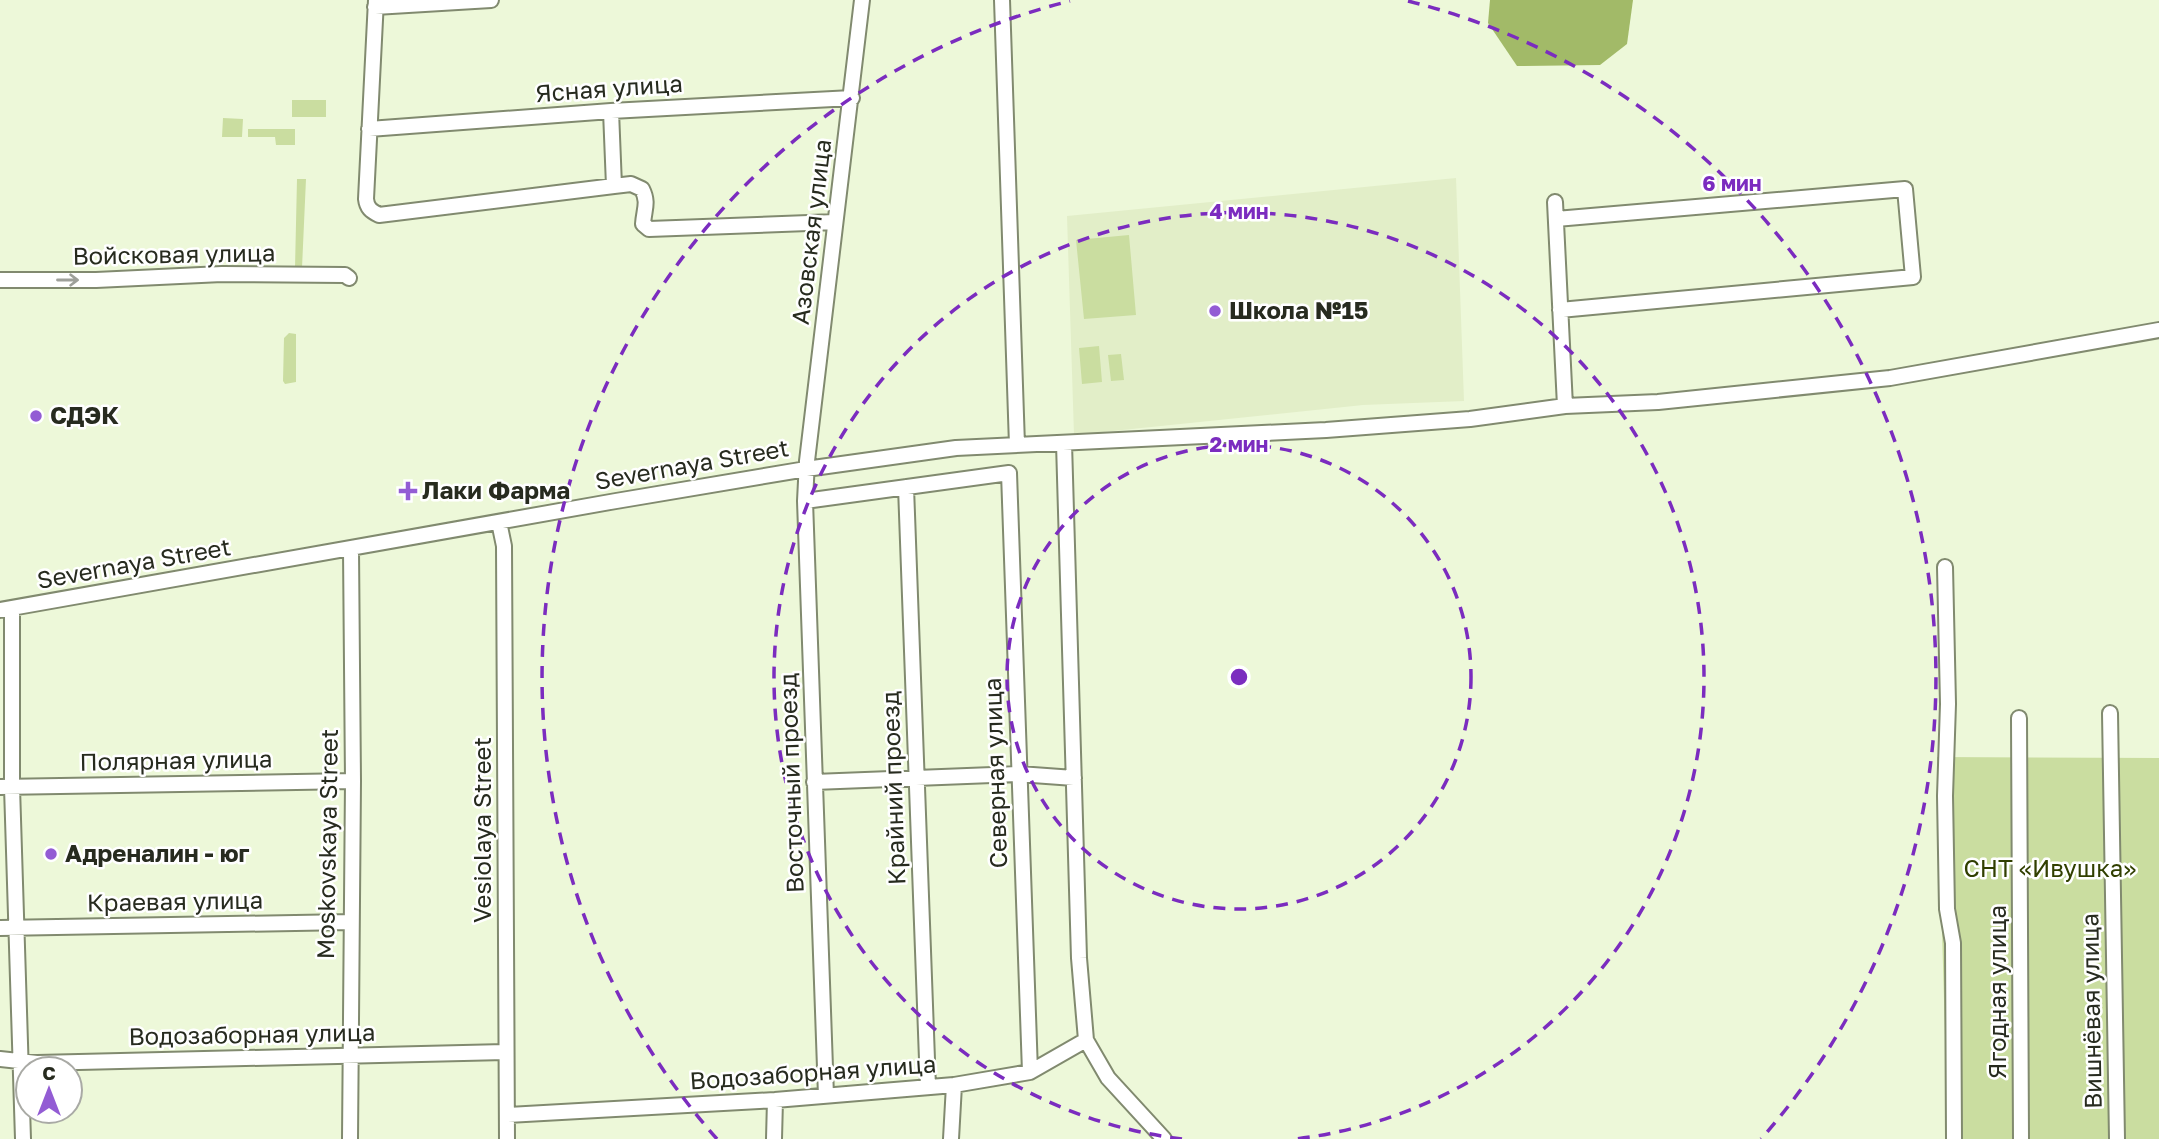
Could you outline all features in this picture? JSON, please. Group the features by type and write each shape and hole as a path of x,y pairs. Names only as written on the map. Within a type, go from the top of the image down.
{"street":[{"path":"491,0 376,3 366,200 367,207 379,215 631,184 642,189 647,198 643,224 649,229 835,222"},
{"name":"Азовская улица","path":"806,469 862,0"},
{"path":"1002,0 1017,445"},
{"name":"Ясная улица","path":"369,129 852,97"},
{"path":"611,111 614,186"},
{"path":"1556,219 1905,190 1913,277 1560,310"},
{"path":"1555,202 1565,407"},
{"name":"Войсковая улица","path":"0,281 96,281 163,276 345,275 349,278"},
{"name":"Severnaya Street","path":"6,609 806,469 956,448 1283,432 1470,419 1565,407 1658,402 1890,378 2159,330"},
{"path":"1064,443 1079,958 1086,1040 1108,1078 1164,1139"},
{"name":"Восточный проезд","path":"806,469 826,1096"},
{"name":"Северная улица","path":"906,487 1009,473 1030,1072"},
{"path":"805,502 906,487"},
{"name":"Крайний проезд","path":"906,487 928,1087"},
{"name":"Vesiolaya Street","path":"499,522 504,546 507,1139"},
{"name":"Moskovskaya Street","path":"350,1139 351,550"},
{"path":"1945,567 1948,704 1945,796 1947,909 1953,943 1954,1139"},
{"path":"6,609 6,787 18,928 21,1055"},
{"name":"Вишнёвая улица","path":"2110,713 2117,1139"},
{"name":"Ягодная улица","path":"2018,718 2021,1139"},
{"path":"814,782 1019,774 1074,778"},
{"name":"Полярная улица","path":"6,787 352,781"},
{"name":"Краевая улица","path":"0,928 350,922"},
{"path":"1030,1072 1086,1040"},
{"name":"Водозаборная улица","path":"84,1062 505,1052"},
{"name":"Водозаборная улица","path":"507,1115 826,1096 954,1085 1030,1072"},
{"path":"951,1139 954,1085"},
{"path":"775,1100 775,1139"}],"shaded area":[{"name":"Школа №15","path":"1456,178 1464,401 1363,405 1074,435 1067,216"}],"green space":[{"path":"1490,0 1633,0 1627,44 1600,65 1517,66 1488,23"},
{"path":"292,100 326,100 326,117 292,117"},
{"path":"223,118 243,119 242,137 222,137"},
{"path":"248,129 295,129 295,145 276,145 275,137 248,137"},
{"path":"297,179 306,179 302,268 295,268"},
{"path":"1129,235 1136,315 1084,319 1076,240"},
{"path":"289,333 296,334 296,382 285,384 284,338"},
{"path":"1099,346 1102,382 1082,384 1079,348"},
{"path":"1121,354 1124,380 1111,381 1108,355"},
{"name":"СНТ «Ивушка»","path":"1937,757 2159,758 2159,1139 1948,1139"}],"place":[{"name":"Школа №15","path":"1215,311"},
{"name":"СДЭК","path":"36,416"},
{"name":"Лаки Фарма","path":"408,491"},
{"name":"Адреналин - юг","path":"51,854"}]}
